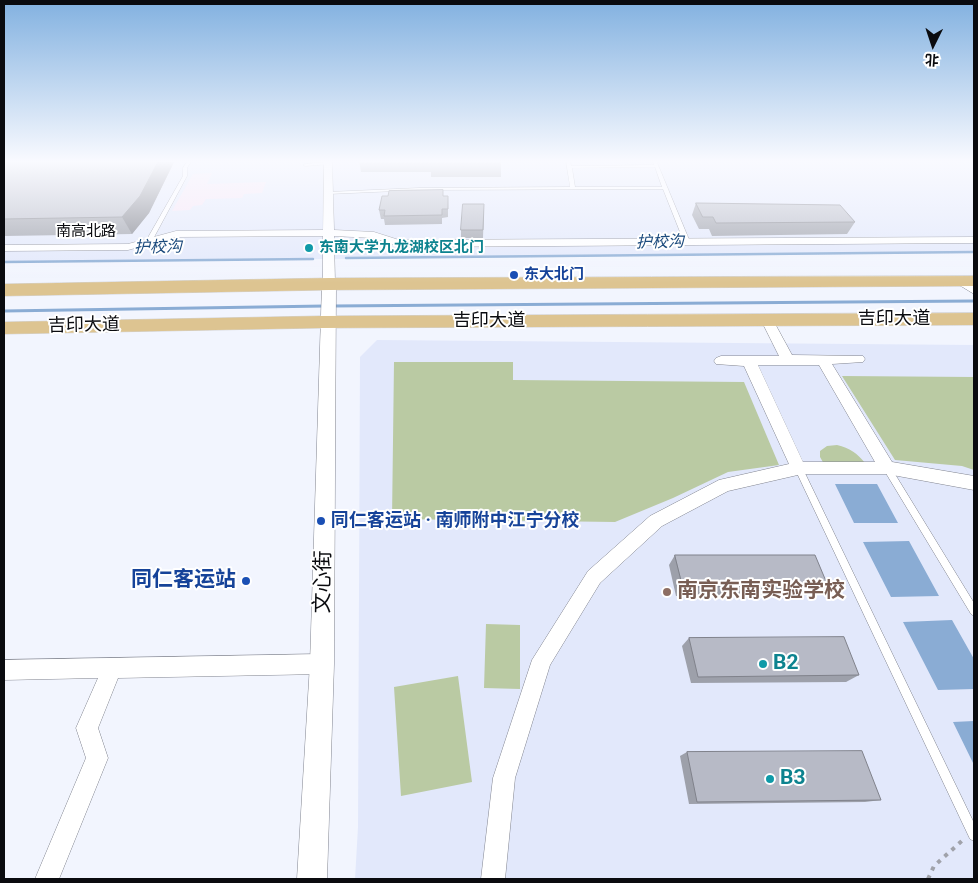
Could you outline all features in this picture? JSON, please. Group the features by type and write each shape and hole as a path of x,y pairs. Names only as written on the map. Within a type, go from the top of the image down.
{"main road":[{"name":"吉印大道","path":"4,328 329,304 969,284"},
{"name":"吉印大道","path":"4,290 767,320 974,319"}],"street":[{"path":"328,201 329,304"},
{"name":"南高北路","path":"4,248 128,247 176,234 328,233 374,235 398,243 416,244 974,240"},
{"name":"文心街","path":"312,879 322,664 329,304"},
{"path":"767,320 788,360"},
{"path":"721,361 858,359"},
{"path":"823,360 887,468"},
{"path":"749,361 799,469"},
{"path":"493,879 504,778 542,660 594,577 656,520 725,485 799,469 887,468 974,483"},
{"path":"4,670 322,664"},
{"path":"47,879 97,758 87,728 113,667"}],"lane":[{"path":"149,241 171,201"},
{"path":"670,201 687,242"},
{"path":"887,468 974,611"},
{"path":"799,469 974,835"}],"path":[{"path":"928,879 934,866 962,840 974,835"}],"shaded area":[{"path":"4,201 974,201 974,253 4,262"},
{"path":"178,201 205,201 202,205 193,206 190,210 172,211"},
{"name":"南京东南实验学校","path":"377,340 974,345 974,879 355,879 358,827 360,357"}],"green space":[{"path":"394,362 513,362 513,380 744,382 779,465 728,472 673,498 615,522 392,519"},
{"path":"842,376 974,377 974,470 962,466 895,460"},
{"path":"837,445 853,451 865,463 824,464 820,457 820,451 827,446"},
{"path":"486,624 520,625 520,689 484,688"},
{"path":"458,676 472,782 401,796 394,687"}],"water":[{"path":"835,484 877,484 898,523 854,523"},
{"path":"909,541 939,596 891,597 863,542"},
{"path":"952,620 974,659 974,689 938,690 903,622"},
{"path":"974,721 974,765 953,722"}],"building":[{"path":"4,201 136,201 122,217 4,219"},
{"path":"381,201 448,201 448,209 442,209 442,215 384,216 385,210 379,210"},
{"path":"696,203 840,205 855,222 716,223 713,217 703,217"},
{"path":"463,204 484,204 483,230 461,230"},
{"path":"675,555 815,555 828,586 683,587"},
{"name":"B2","path":"844,637 859,675 698,677 689,638"},
{"name":"B3","path":"862,751 881,800 697,802 687,752"}],"waterway":[{"name":"护校沟","path":"346,258 974,252"},
{"name":"护校沟","path":"4,262 313,259"},
{"path":"332,306 974,301"},
{"path":"4,311 325,306"}],"place":[{"name":"东南大学九龙湖校区北门","path":"309,248"},
{"name":"东大北门","path":"514,275"},
{"name":"同仁客运站 · 南师附中江宁分校","path":"321,521"},
{"name":"同仁客运站","path":"246,581"},
{"name":"南京东南实验学校","path":"667,592"},
{"name":"B2","path":"763,664"},
{"name":"B3","path":"770,779"}]}
